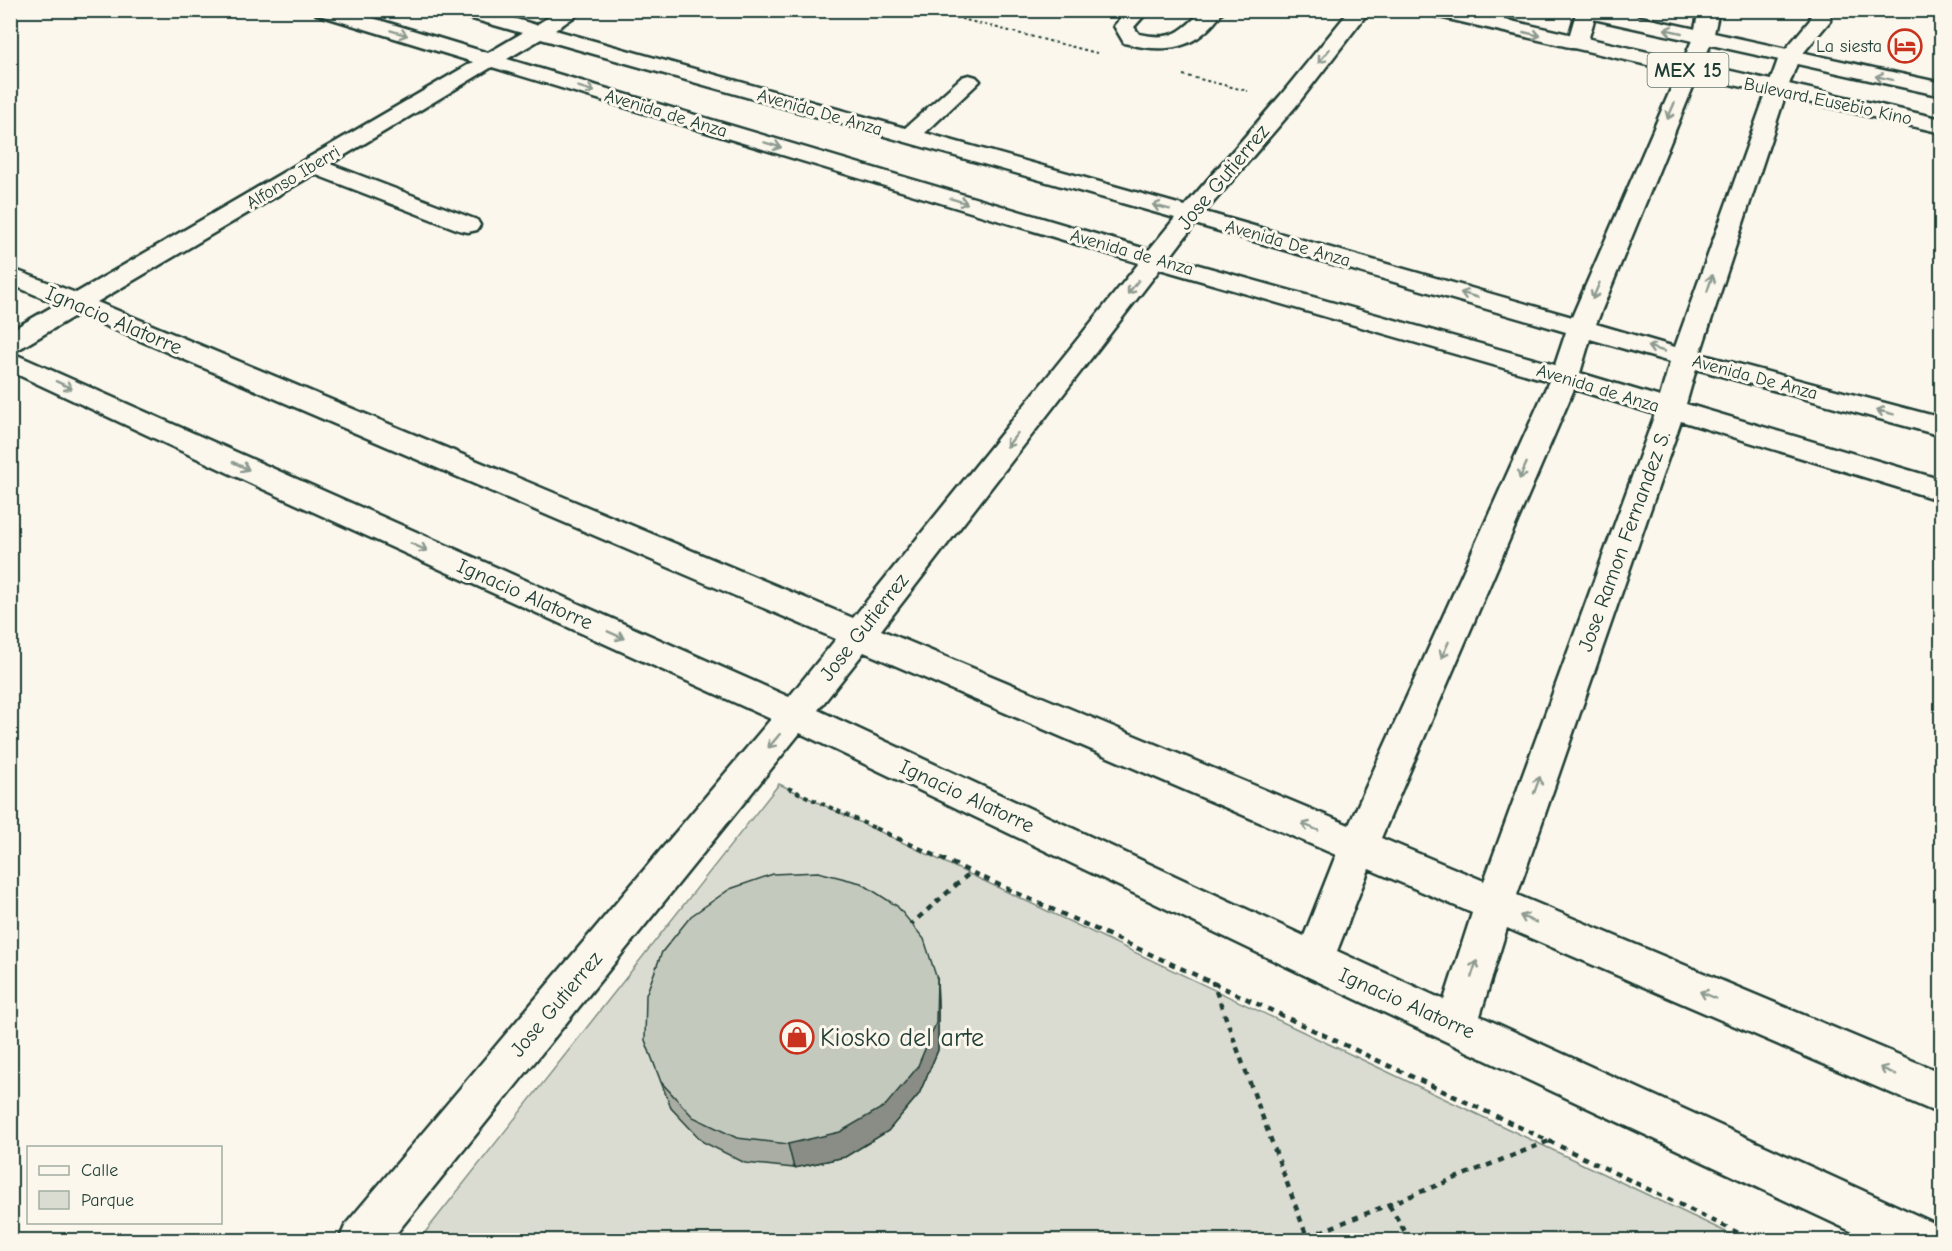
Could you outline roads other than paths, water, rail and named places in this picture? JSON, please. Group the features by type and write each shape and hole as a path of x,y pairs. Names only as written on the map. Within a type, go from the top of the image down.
{"street":[{"name":"Avenida de Anza","path":"323,10 1155,260 1565,377 1941,491"},
{"name":"Avenida De Anza","path":"462,10 1190,215 1685,358 1941,427"},
{"name":"Alfonso Iberri","path":"10,344 575,10"},
{"path":"1140,10 1124,26 1131,39 1160,46 1185,40 1215,10"},
{"name":"Jose Gutierrez","path":"362,1240 795,715 1190,215 1288,101 1361,10"},
{"name":"Bulevard Eusebio Kino","path":"1435,10 1688,70 1941,126"},
{"name":"Jose Ramon Fernandez S.","path":"1456,1024 1495,904 1671,410 1685,358 1776,90 1789,57 1820,21 1821,10"},
{"path":"1577,44 1584,11"},
{"name":"MEX 15","path":"1584,11 1706,24 1789,57 1941,90"},
{"path":"1314,960 1358,848 1565,377 1581,327 1706,24"},
{"path":"908,137 969,81"},
{"path":"312,165 468,225"},
{"name":"Ignacio Alatorre","path":"10,276 1941,1094"},
{"name":"Ignacio Alatorre","path":"10,360 274,482 795,715 1314,960 1920,1240"}],"place":[{"name":"La siesta","path":"1905,46"},
{"name":"Kiosko del arte","path":"797,1037"}]}
